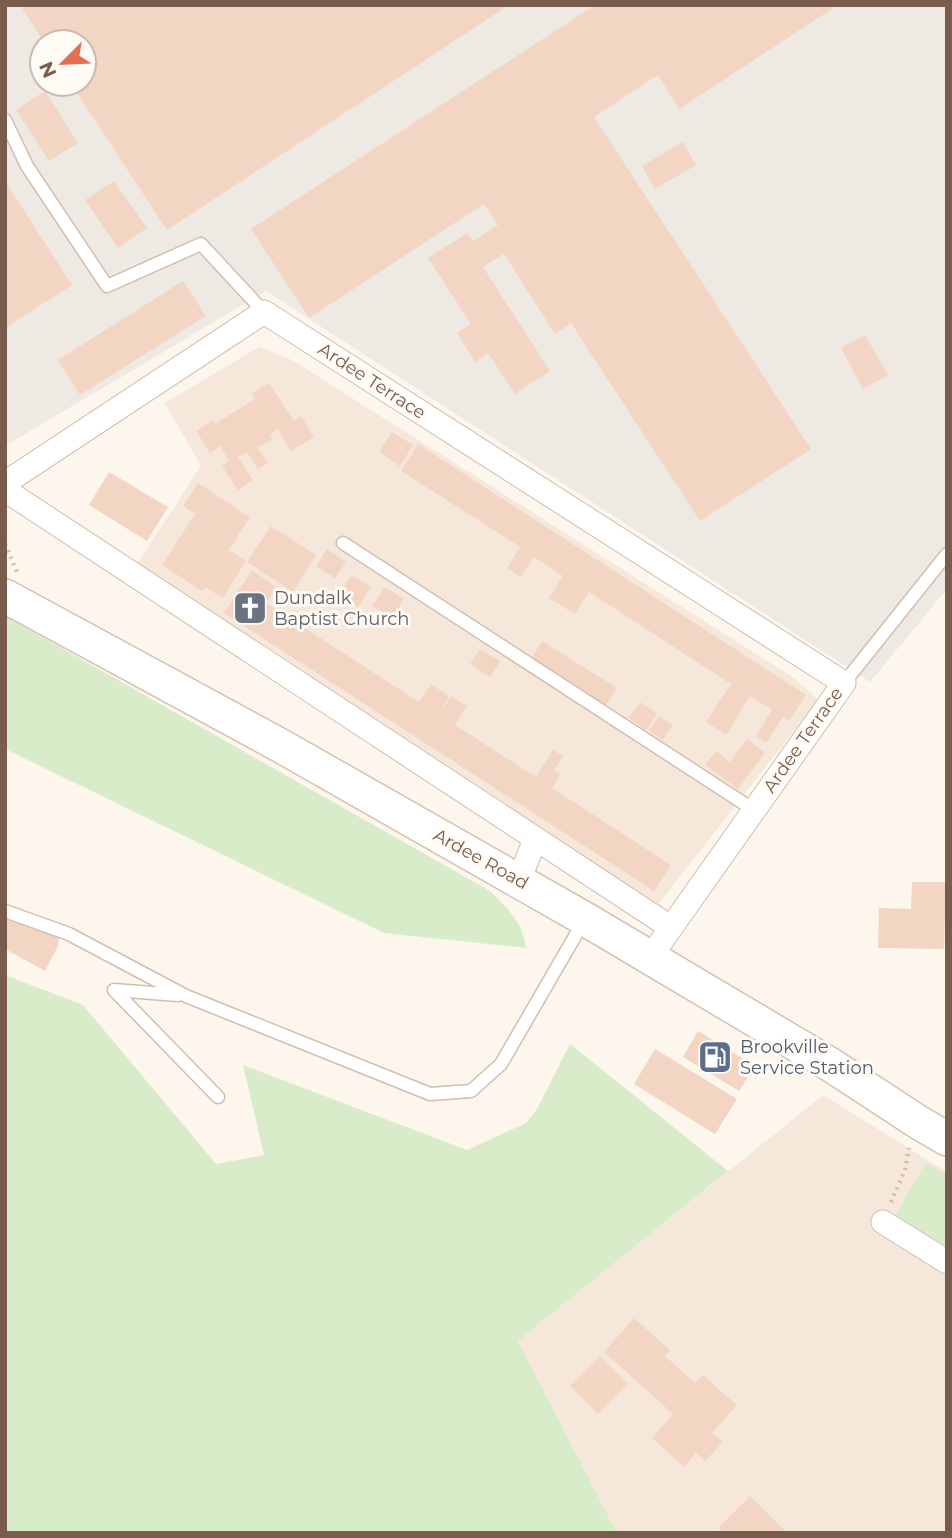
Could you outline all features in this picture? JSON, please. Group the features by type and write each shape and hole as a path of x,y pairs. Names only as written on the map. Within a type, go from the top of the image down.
{"main road":[{"name":"Ardee Road","path":"5,596 271,741 651,956 947,1139"}],"street":[{"path":"5,483 264,312"},
{"name":"Ardee Terrace","path":"264,312 844,683 651,956"},
{"path":"5,490 670,927"},
{"path":"519,881 535,839"},
{"path":"883,1222 947,1262"}],"lane":[{"path":"5,120 27,166 107,286 201,244 264,312"},
{"path":"343,543 754,810"},
{"path":"844,683 947,554"},
{"path":"5,911 69,934 186,996 430,1094 471,1091 501,1063 585,919"},
{"path":"186,996 114,990 218,1097"}],"path":[{"path":"883,1222 905,1170 913,1119"}],"shaded area":[{"path":"5,5 947,5 947,589 870,682 266,291 5,446"},
{"path":"259,347 292,360 794,678 818,700 657,906 135,567 201,466 165,403"},
{"path":"823,1095 947,1172 947,1533 617,1533 518,1341"}],"green space":[{"path":"5,616 490,891 518,923 526,948 384,933 5,749"},
{"path":"5,975 83,1005 216,1164 264,1155 243,1065 467,1150 526,1123 537,1109 570,1044 728,1171 518,1341 617,1533 5,1533"},
{"path":"926,1162 947,1175 947,1250 894,1218"}],"building":[{"path":"20,5 509,5 167,230 80,98 98,98 98,28 35,28"},
{"path":"595,5 838,5 679,109 658,75 594,117 811,449 700,521 571,323 555,334 504,254 483,267 550,371 515,394 488,353 475,362 457,333 471,324 428,258 467,233 473,241 498,225 484,204 309,318 251,229"},
{"path":"34,98 49,98 78,143 49,161 16,110"},
{"path":"683,142 696,165 655,189 642,166"},
{"path":"5,181 72,285 5,328"},
{"path":"114,181 147,228 118,248 85,200"},
{"path":"183,281 206,316 80,395 58,360"},
{"path":"865,335 888,375 863,389 841,348"},
{"path":"269,383 294,421 301,416 314,437 291,451 278,429 270,435 273,439 258,448 268,463 258,469 247,452 238,457 253,480 238,490 222,466 229,461 220,446 210,453 196,431 213,420 215,424 255,399 251,394"},
{"path":"392,432 413,445 400,466 379,452"},
{"path":"418,444 806,695 789,721 783,717 766,743 756,736 772,710 750,696 726,735 706,722 731,684 589,592 575,614 549,598 563,576 534,557 521,577 507,568 520,547 401,471"},
{"path":"109,472 168,507 147,541 89,505"},
{"path":"198,483 250,517 229,550 246,561 223,598 205,587 202,591 162,565 195,514 183,506"},
{"path":"271,526 316,555 293,592 247,562"},
{"path":"327,549 346,562 335,578 316,566"},
{"path":"252,570 276,587 266,603 419,702 431,684 449,696 439,715 451,696 467,706 455,725 536,777 553,750 563,756 554,770 561,774 552,788 671,865 654,891 224,613"},
{"path":"352,575 371,587 358,607 339,594"},
{"path":"385,587 404,599 392,618 372,606"},
{"path":"542,641 617,688 605,706 531,659"},
{"path":"480,649 500,661 490,677 470,664"},
{"path":"640,702 657,714 646,730 629,718"},
{"path":"659,716 673,725 663,740 649,731"},
{"path":"747,739 765,753 738,789 705,765 716,751 730,762"},
{"path":"912,882 946,882 944,949 878,948 879,908 911,909"},
{"path":"5,917 60,932 58,946 45,971 5,949"},
{"path":"698,1031 755,1066 739,1091 683,1057"},
{"path":"655,1049 737,1099 715,1134 634,1084"},
{"path":"634,1318 670,1350 665,1356 695,1383 703,1375 737,1405 712,1433 723,1442 705,1461 696,1453 684,1467 652,1438 673,1414 604,1352"},
{"path":"600,1356 628,1384 598,1414 570,1386"},
{"path":"750,1496 787,1533 723,1533 718,1528"}],"place":[{"name":"Dundalk Baptist Church","path":"250,608"},
{"name":"Brookville Service Station","path":"715,1057"}]}
